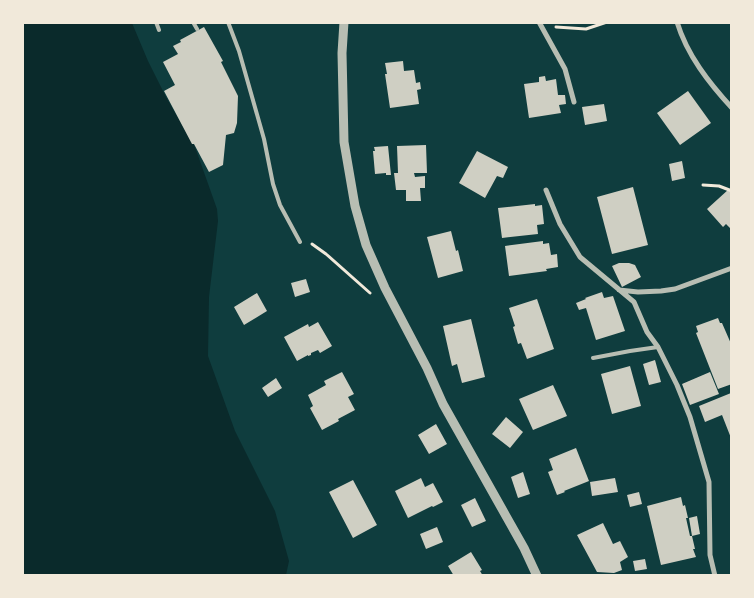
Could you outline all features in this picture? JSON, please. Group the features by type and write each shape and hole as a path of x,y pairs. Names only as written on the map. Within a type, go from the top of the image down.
{"street":[{"path":"344,22 342,52 344,142 355,206 366,245 385,288 427,368 443,404 524,548 537,576"},
{"path":"677,22 691,55 718,93 732,108"},
{"path":"540,24 565,69 574,102"},
{"path":"546,190 560,224 580,257 634,302 647,332 658,347 677,385 690,417 709,482 710,555 715,576"},
{"path":"618,290 638,292 675,289 732,268"}],"lane":[{"path":"156,22 159,30"},
{"path":"193,22 197,29"},
{"path":"228,22 239,50 264,139 273,184 280,205 300,242"},
{"path":"593,358 658,347"}],"path":[{"path":"540,24 586,29 607,22"},
{"path":"703,185 719,186 732,191"},
{"path":"300,242 313,245 326,254 374,299"}],"water":[{"path":"22,23 132,23 166,97 195,147 217,209 218,221 209,297 208,356 235,431 275,511 289,561 286,575 23,575"}],"building":[{"path":"204,27 223,61 221,62 238,96 237,123 234,133 226,135 223,165 209,172 164,91 175,85 163,62 178,54 173,46 181,42 180,40"},
{"path":"403,61 404,71 414,70 416,83 420,82 421,89 417,90 419,104 390,108 385,63"},
{"path":"545,76 546,81 556,79 558,95 565,95 566,104 559,105 561,113 529,118 524,84 539,82 539,77"},
{"path":"688,91 711,123 680,145 657,113"},
{"path":"604,104 607,121 585,125 582,107"},
{"path":"426,145 427,173 414,173 415,177 425,176 425,188 420,188 421,201 406,201 406,190 396,190 394,173 398,173 397,146"},
{"path":"388,146 391,175 386,175 386,173 375,174 374,147"},
{"path":"477,151 508,167 503,178 497,176 485,198 459,183"},
{"path":"682,161 685,178 672,181 669,164"},
{"path":"633,187 648,245 612,254 597,197"},
{"path":"729,189 732,192 732,230 726,224 723,227 707,209"},
{"path":"535,204 535,206 542,205 544,224 537,225 538,234 502,238 498,208"},
{"path":"451,231 463,271 438,278 427,237"},
{"path":"543,241 543,244 549,243 551,255 557,254 558,267 546,269 547,271 509,276 505,246"},
{"path":"619,263 635,265 641,277 622,287 612,266"},
{"path":"306,279 310,292 295,297 291,283"},
{"path":"602,292 604,298 613,296 625,331 596,340 586,308 579,310 576,303"},
{"path":"257,293 267,311 244,325 234,307"},
{"path":"537,299 554,349 527,359 521,343 518,344 509,308"},
{"path":"718,318 732,346 732,384 718,389 696,333 698,332 696,326"},
{"path":"471,319 485,377 462,383 457,364 452,366 443,326"},
{"path":"318,322 332,346 320,353 318,350 311,353 311,355 297,361 284,337 308,324 309,327"},
{"path":"655,360 661,382 649,385 643,364"},
{"path":"630,366 641,406 612,414 601,374"},
{"path":"342,372 354,394 348,397 355,410 322,430 310,408 313,406 308,395 326,385 324,381"},
{"path":"710,372 719,394 690,405 682,384"},
{"path":"276,378 282,388 268,397 262,388"},
{"path":"553,385 567,416 533,430 519,399"},
{"path":"731,393 731,438 722,415 705,422 699,406"},
{"path":"506,417 523,432 510,448 492,434"},
{"path":"436,424 447,444 429,454 418,435"},
{"path":"576,448 589,481 557,495 548,472 553,470 549,459"},
{"path":"523,472 530,494 518,498 511,477"},
{"path":"421,478 425,487 433,483 443,502 408,518 395,491"},
{"path":"615,478 618,492 592,496 590,482"},
{"path":"353,480 377,525 353,538 329,492"},
{"path":"639,492 642,504 630,507 627,495"},
{"path":"681,497 683,506 685,505 688,518 686,518 696,557 661,565 647,506"},
{"path":"475,498 486,521 472,527 461,505"},
{"path":"697,516 700,534 692,536 689,518"},
{"path":"603,523 613,544 620,541 628,557 620,562 622,570 614,573 597,572 577,535"},
{"path":"437,527 443,542 426,549 420,534"},
{"path":"471,552 482,570 480,571 483,576 454,576 448,566"},
{"path":"645,559 647,569 635,571 633,561"}]}
